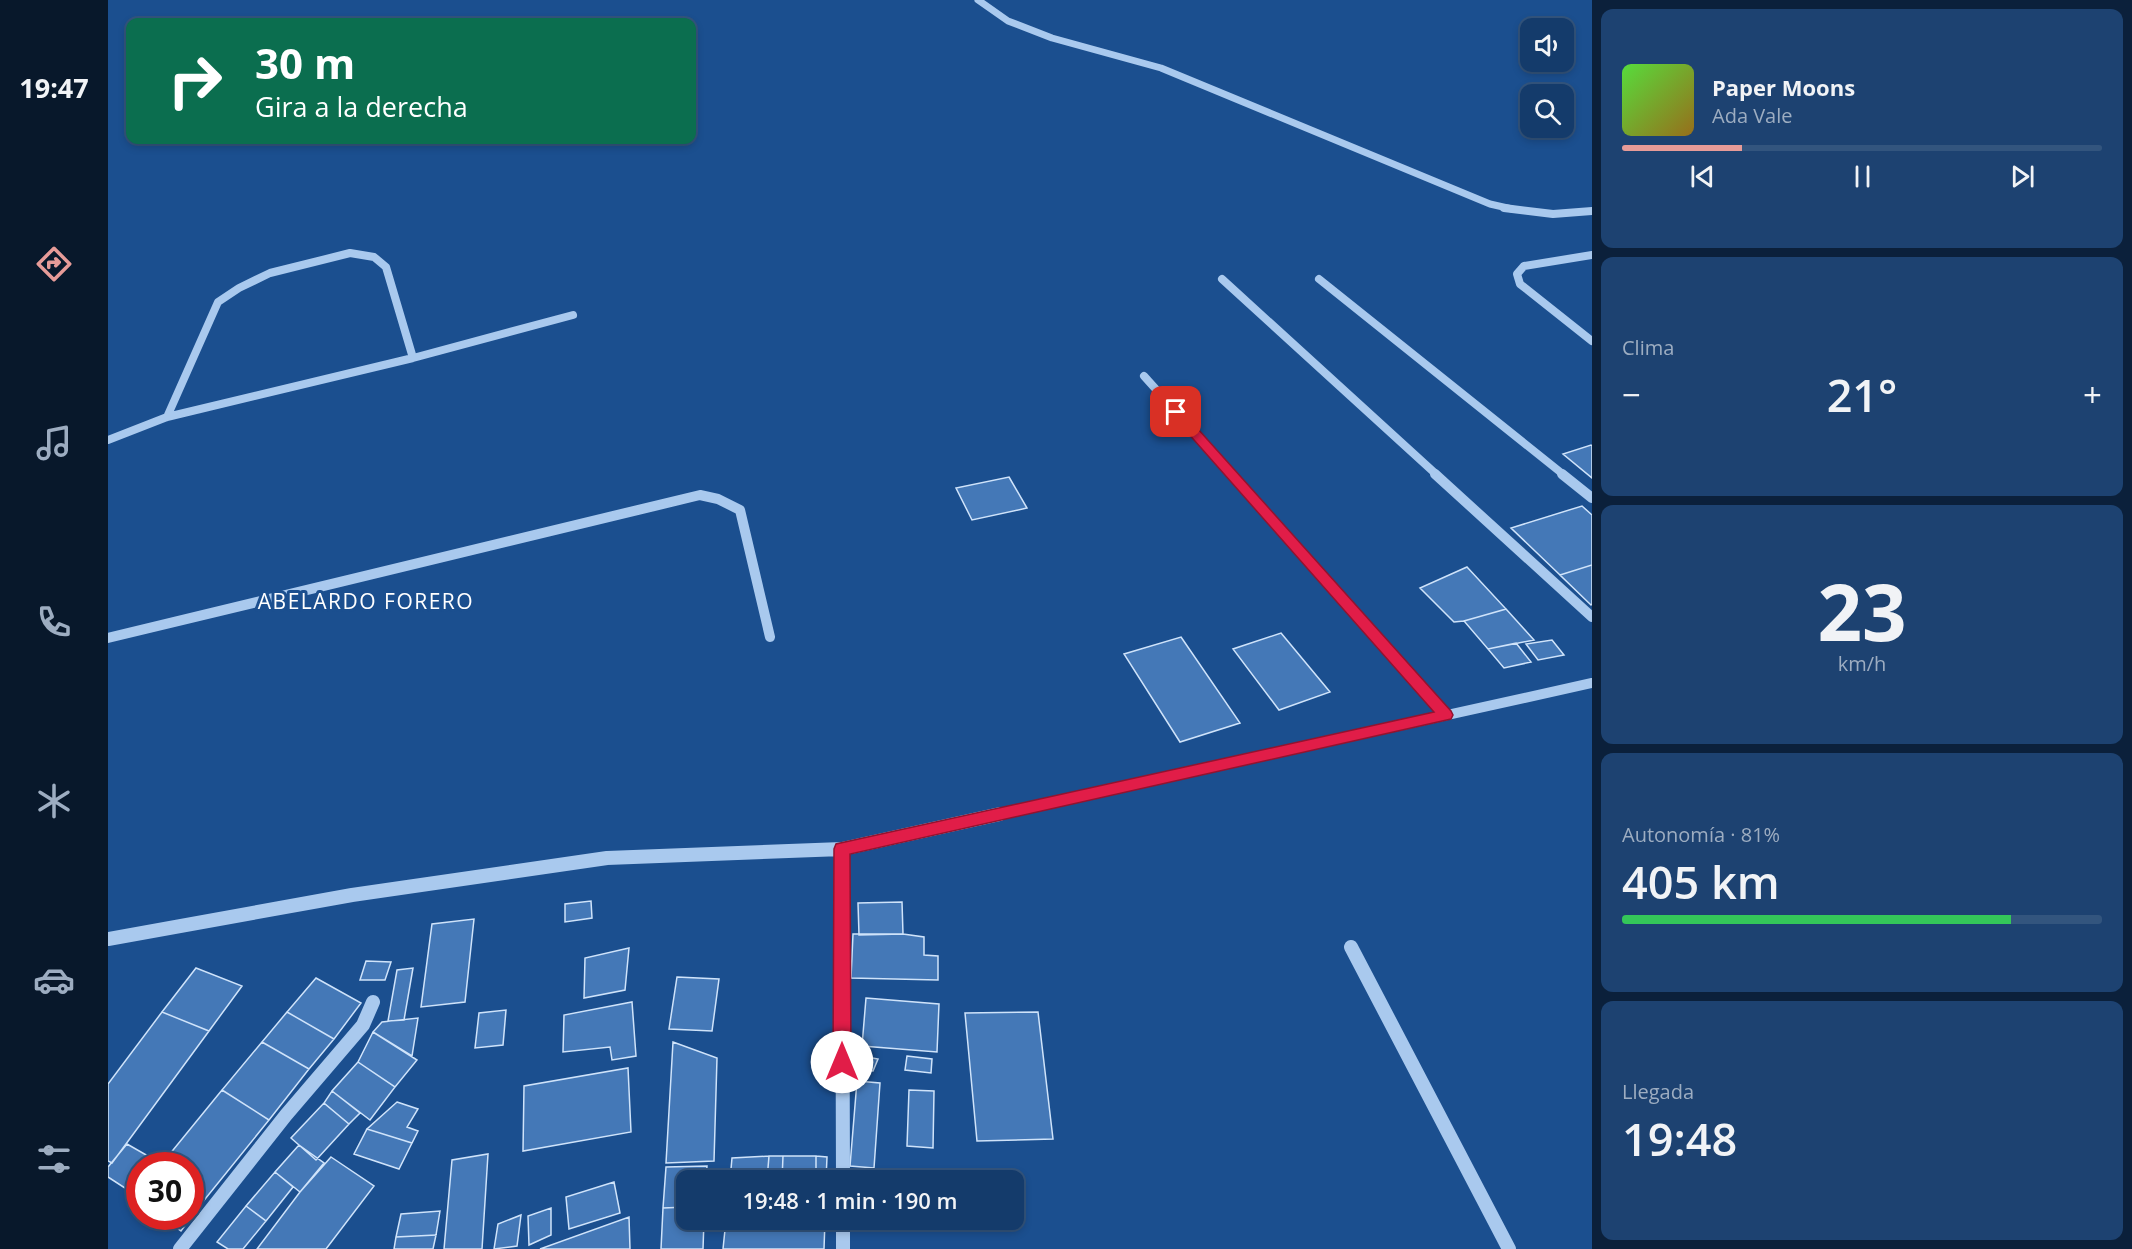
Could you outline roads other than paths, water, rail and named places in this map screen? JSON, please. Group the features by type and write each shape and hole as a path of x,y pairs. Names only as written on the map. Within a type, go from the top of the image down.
{"street":[{"path":"978,0 1008,21 1041,34 1161,68 1490,204 1520,212 1564,215 1592,211"},
{"path":"167,417 218,302 239,288 270,273 350,253 374,256 386,267 413,358"},
{"path":"1592,255 1524,266 1517,274 1520,284 1592,341"},
{"path":"1222,279 1592,617"},
{"path":"1319,279 1592,498"},
{"path":"108,440 167,417 413,358 573,315"},
{"path":"1144,376 1446,715"},
{"path":"108,638 700,495 718,499 740,510 770,637"},
{"path":"108,939 352,895 608,858 842,849 1592,683"},
{"path":"842,849 843,1170"},
{"path":"1351,947 1509,1249"},
{"path":"180,1249 286,1115 363,1025 373,1002"},
{"path":"843,1230 843,1249"}],"district":[{"name":"ABELARDO FORERO","path":"366,602"}]}
